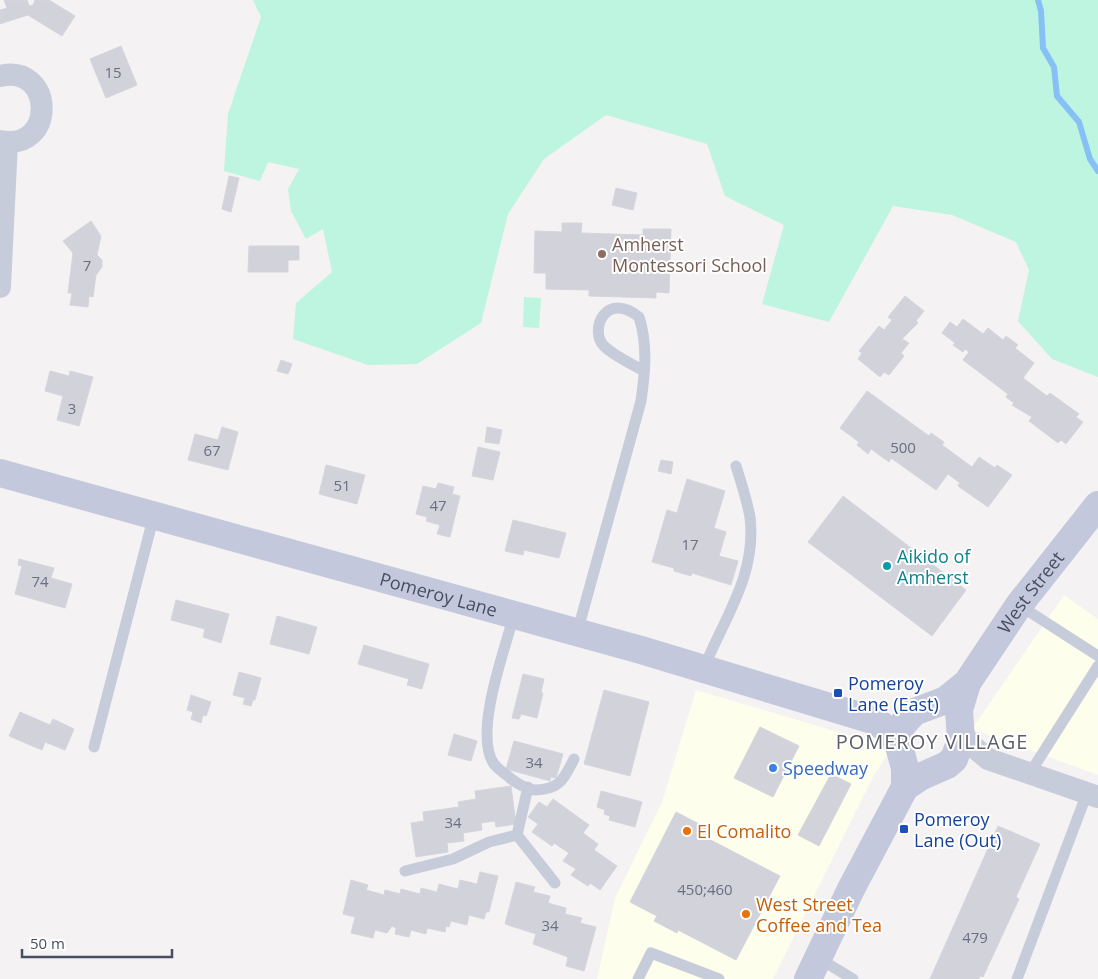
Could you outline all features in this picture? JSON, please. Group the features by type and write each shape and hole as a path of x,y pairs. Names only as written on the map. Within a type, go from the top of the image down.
{"street":[{"path":"0,76 9,75 26,80 38,92 42,104 40,121 34,131 19,141 4,141 0,287"},
{"name":"Pomeroy Lane","path":"0,473 577,632 876,720 890,732 900,749"},
{"name":"West Street","path":"941,768 959,750 959,710 967,683 1019,605 1098,505"},
{"name":"West Street","path":"813,968 904,787 905,768 900,749 899,735 902,724 921,710 946,700 967,683"},
{"path":"921,710 939,709 948,714 970,744 988,759 1092,795"},
{"name":"Pomeroy Lane","path":"876,720 921,710"},
{"path":"900,749 910,764 918,769 941,768 988,759"},
{"path":"904,787 941,768"}],"lane":[{"path":"577,632 641,401 644,371 645,336 639,318 632,311 620,307 610,308 603,315 600,324 599,336 604,346 644,371"},
{"path":"704,668 734,606 748,566 750,518 736,466"},
{"path":"94,747 154,515"},
{"path":"1019,605 1098,656"},
{"path":"514,615 487,714 488,741 494,764 512,780 534,790 555,788 565,777 574,759"},
{"path":"1030,773 1098,666"},
{"path":"517,835 528,787"},
{"path":"1017,979 1092,795"},
{"path":"405,870 453,859 490,842 517,835"},
{"path":"517,835 555,883"},
{"path":"638,979 651,953 719,979"},
{"path":"813,968 853,979"}],"shaded area":[{"path":"1064,595 1098,619 1098,775 972,729"},
{"path":"696,690 892,748 874,775 773,979 597,979 615,898 662,802"}],"green space":[{"path":"253,0 1098,0 1098,377 1052,359 1018,321 1029,270 1016,242 952,215 893,206 829,322 762,304 784,225 725,196 707,144 606,115 544,159 508,214 481,323 417,364 368,365 293,339 296,303 332,272 323,229 306,239 291,211 288,189 299,169 268,162 260,181 224,171 228,114 261,17"},
{"path":"524,297 541,298 539,328 523,327"}],"building":[{"path":"4,0 27,0 29,6 33,5 35,0 49,0 75,16 62,36 28,15 0,24 0,10 7,8"},
{"path":"121,46 137,85 106,98 90,59"},
{"path":"229,176 239,178 231,212 222,209"},
{"path":"616,188 637,193 633,210 612,205"},
{"path":"91,221 101,236 97,255 102,260 102,267 96,275 93,297 89,296 88,307 70,305 72,293 68,293 73,253 63,241"},
{"name":"Amherst Montessori School","path":"562,223 582,223 581,233 643,235 643,229 671,229 669,293 656,292 656,298 589,296 589,290 546,289 546,273 534,273 535,231 562,232"},
{"path":"249,246 299,246 299,260 288,260 288,272 248,272"},
{"path":"905,296 924,311 916,321 918,323 902,339 909,343 901,353 904,356 889,375 884,372 880,377 858,359 862,353 859,351 879,326 884,330 892,320 888,317"},
{"path":"963,319 983,334 988,328 1003,340 1006,336 1018,345 1015,348 1034,363 1023,378 1047,396 1050,393 1079,414 1076,417 1083,422 1066,444 1061,440 1058,443 1029,421 1032,417 1012,405 1014,403 1006,397 1008,394 963,360 969,352 965,349 963,352 953,345 955,343 942,333 950,322 957,327"},
{"path":"281,360 292,364 288,374 277,371"},
{"path":"50,371 69,376 70,371 93,377 79,426 57,420 63,396 45,391"},
{"path":"867,391 929,436 931,433 944,442 942,445 972,467 979,457 995,468 997,465 1012,475 988,507 958,486 960,483 948,474 936,490 891,458 889,462 871,449 868,454 857,445 859,442 840,428"},
{"path":"222,427 238,432 228,470 188,460 195,434 218,440"},
{"path":"487,427 502,430 499,444 485,442"},
{"path":"478,447 500,452 493,480 472,476"},
{"path":"661,460 673,462 671,474 658,471"},
{"path":"326,465 365,475 357,504 319,494"},
{"path":"687,479 725,491 714,528 726,532 719,556 738,561 731,585 692,573 691,576 674,571 674,568 652,562 667,510 677,513"},
{"path":"438,483 454,487 452,494 460,496 450,537 437,534 440,525 426,521 427,517 416,514 423,486 436,489"},
{"name":"Aikido of Amherst","path":"843,496 966,590 932,636 808,542"},
{"path":"513,520 566,533 559,558 524,550 523,555 505,551"},
{"path":"19,559 54,568 51,578 72,584 65,608 15,594 22,566 18,565"},
{"path":"176,600 229,614 221,643 203,637 205,629 171,620"},
{"path":"277,616 317,627 309,654 270,644"},
{"path":"364,645 429,664 422,689 407,685 409,679 358,664"},
{"path":"239,672 261,678 255,700 253,700 251,706 243,704 245,698 233,695"},
{"path":"523,674 544,679 537,718 521,714 519,719 512,718"},
{"path":"604,690 649,702 630,776 584,764"},
{"path":"191,695 211,702 206,716 203,715 201,723 191,719 193,712 187,710"},
{"path":"20,712 50,725 53,719 74,729 65,750 45,742 42,750 9,736"},
{"path":"760,727 799,746 773,797 734,778"},
{"path":"454,734 477,741 471,761 448,755"},
{"path":"514,741 563,754 556,778 551,777 550,781 506,769"},
{"path":"831,774 851,784 819,846 798,835"},
{"path":"511,786 516,824 496,827 495,821 481,823 482,830 463,833 464,841 447,843 448,852 416,857 411,823 424,821 423,812 459,807 458,802 476,799 475,791"},
{"path":"601,791 642,802 635,827 609,820 610,816 604,814 605,810 597,807"},
{"path":"553,799 589,825 583,833 598,844 594,850 617,866 600,890 590,883 588,886 571,875 576,869 563,861 569,853 554,843 552,846 532,832 538,824 528,817 539,802 547,807"},
{"path":"676,812 709,829 705,837 780,876 736,960 678,930 677,933 654,921 657,916 630,902"},
{"path":"998,826 1040,844 1016,897 1019,899 983,977 980,976 979,979 930,979"},
{"path":"480,872 498,876 489,912 486,912 484,919 469,915 467,925 451,921 449,927 446,926 445,932 427,928 426,934 411,930 409,937 395,934 396,928 392,926 387,933 375,930 373,938 351,933 355,917 343,914 351,880 368,885 366,890 384,895 385,890 400,894 401,889 420,894 421,888 437,892 439,884 458,889 460,880 477,884"},
{"path":"516,882 535,887 533,892 550,896 548,903 566,908 565,914 582,918 580,923 596,927 584,971 566,966 568,957 533,944 536,934 505,924"}],"waterway":[{"path":"1038,0 1041,11 1043,48 1054,67 1057,96 1079,122 1090,159 1098,171"}],"place":[{"name":"Amherst Montessori School","path":"602,254"},
{"name":"Aikido of Amherst","path":"887,566"},
{"name":"Pomeroy Lane (East)","path":"838,693"},
{"name":"Speedway","path":"773,768"},
{"name":"Pomeroy Lane (Out)","path":"904,829"},
{"name":"El Comalito","path":"687,831"},
{"name":"West Street Coffee and Tea","path":"746,914"}],"district":[{"name":"POMEROY VILLAGE","path":"932,741"}]}
